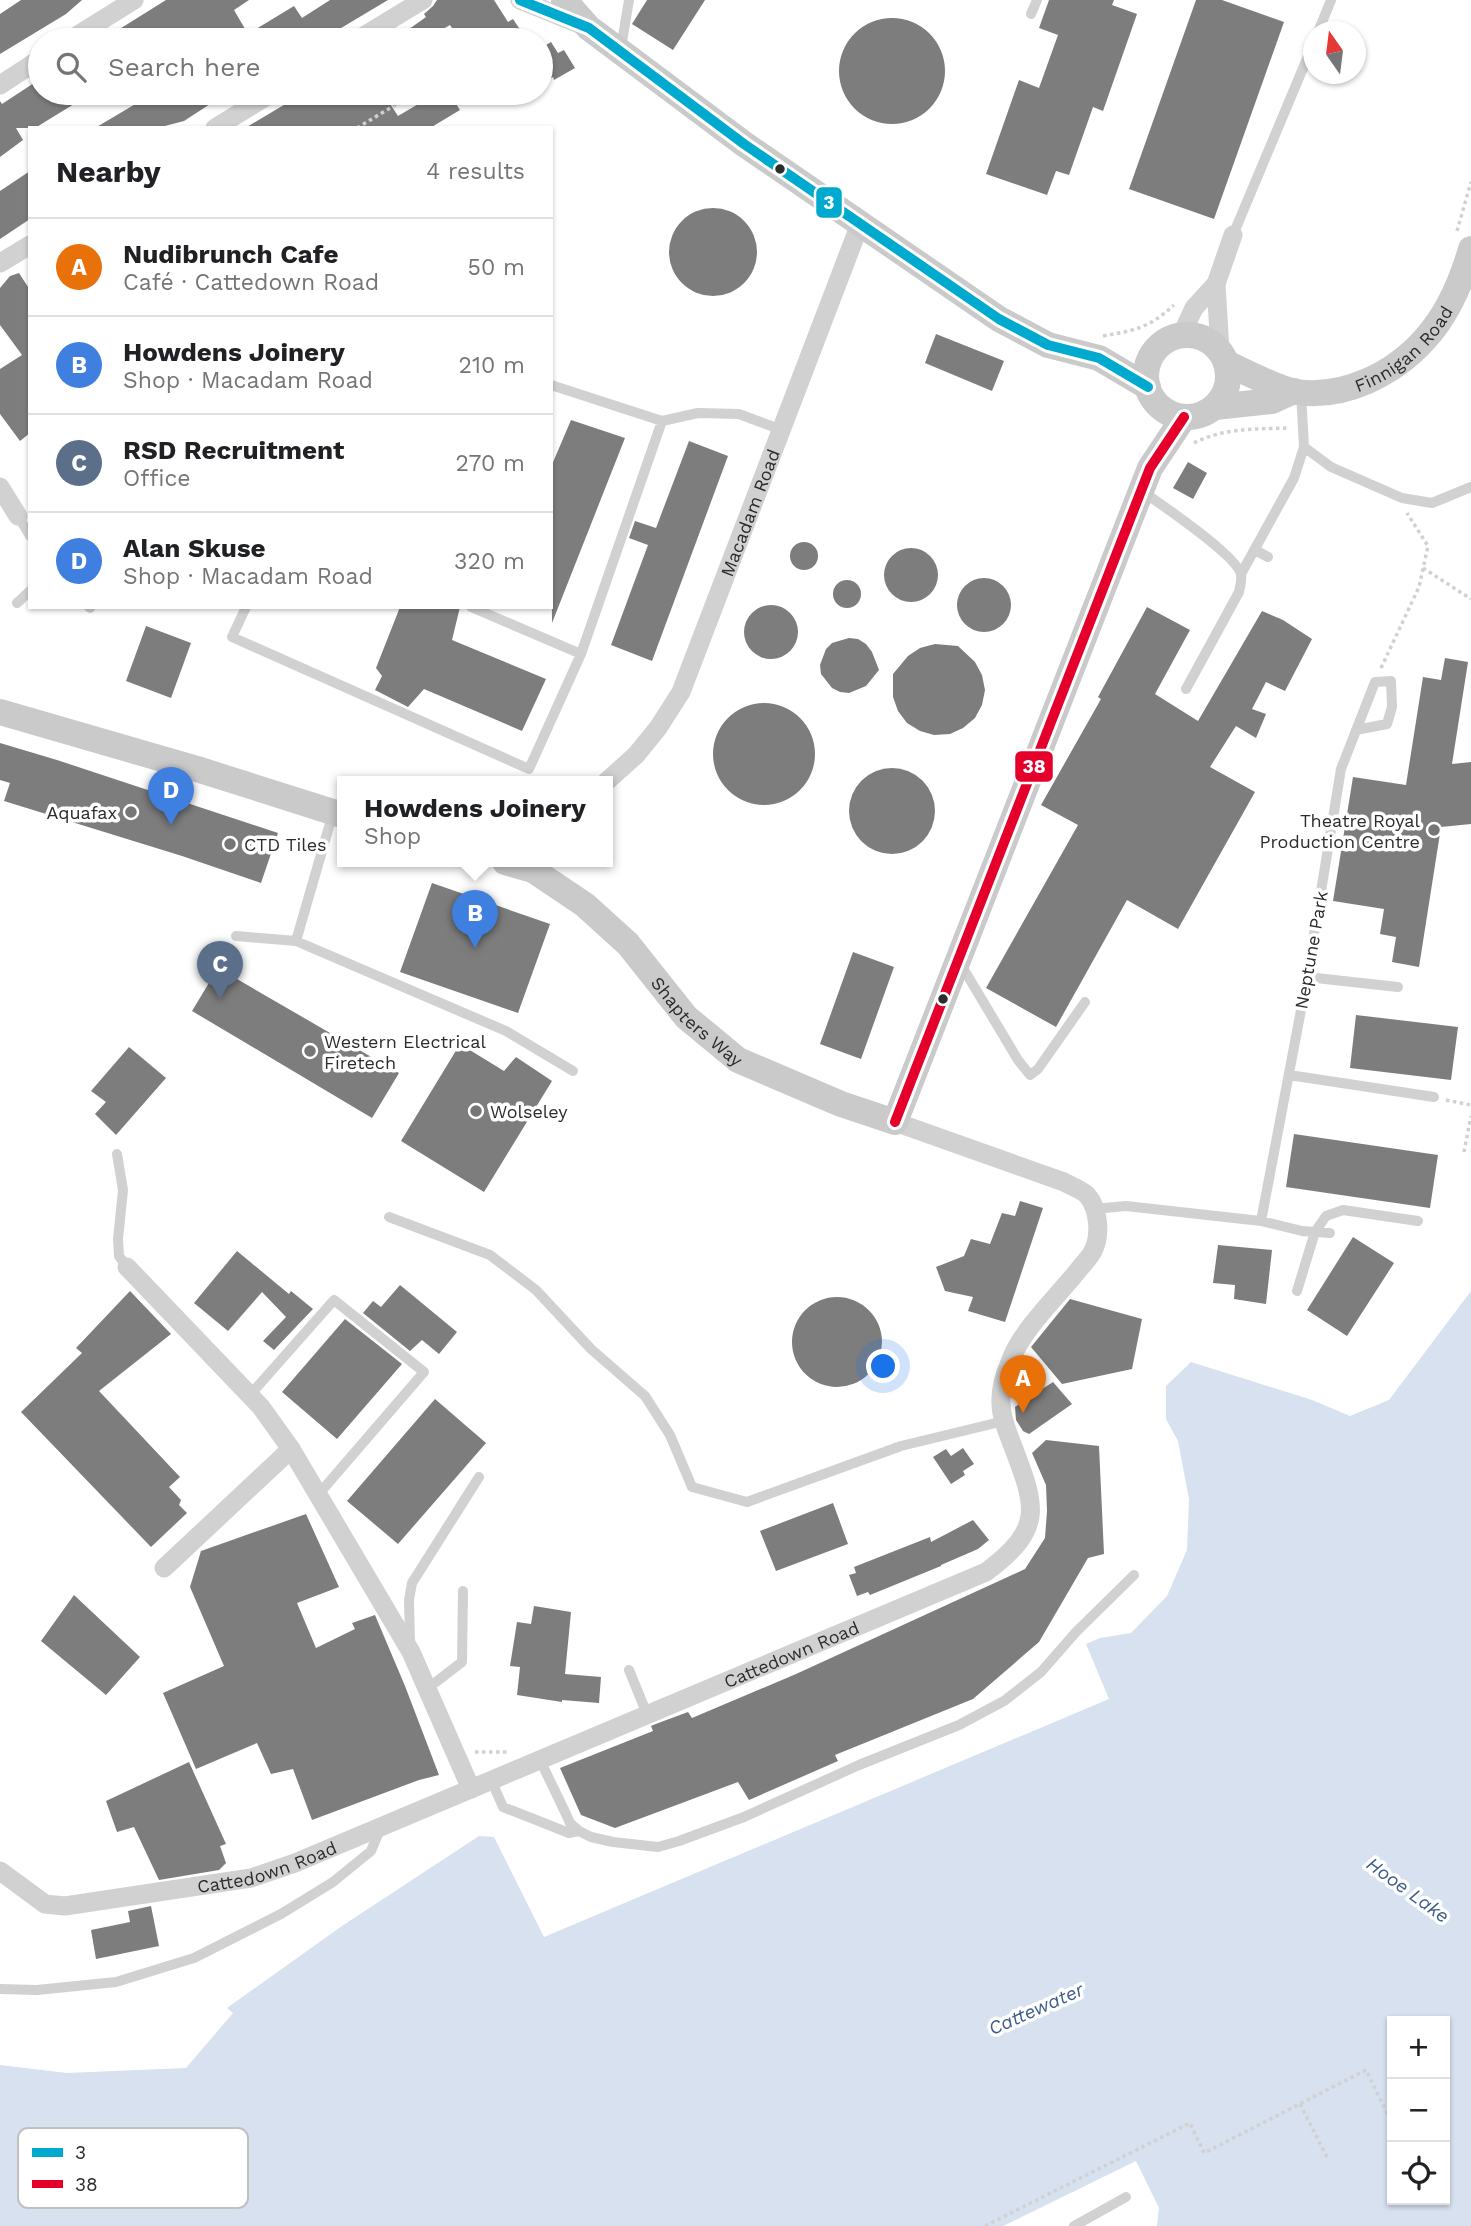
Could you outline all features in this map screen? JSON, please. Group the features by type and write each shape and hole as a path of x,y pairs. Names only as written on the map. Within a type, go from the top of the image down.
{"street":[{"path":"89,28 134,0"},
{"path":"377,28 423,0"},
{"path":"520,0 589,28"},
{"path":"564,0 589,28 744,144 999,319 1048,345 1156,349"},
{"path":"0,85 28,67"},
{"path":"218,126 252,105"},
{"name":"Macadam Road","path":"613,776 636,755 658,728 681,692 860,224"},
{"path":"1181,336 1194,308 1216,284 1233,235"},
{"name":"Finnigan Road","path":"1215,407 1272,401 1297,392 1341,391 1372,379 1398,363 1426,339 1449,304 1463,244"},
{"path":"0,263 28,250"},
{"path":"1099,347 1169,413 1184,417 1195,416 1215,407 1227,387 1228,375 1223,357 1216,284"},
{"path":"1145,479 1152,395 1146,374 1149,360 1156,349 1181,336 1203,338 1223,357"},
{"name":"Finnigan Road","path":"1223,357 1297,392"},
{"path":"1094,1209 1086,1194 1064,1182 895,1122 1145,479 1184,417"},
{"path":"0,487 18,516"},
{"path":"0,712 197,769 337,814"},
{"name":"Shapters Way","path":"537,867 628,944 686,1017 738,1060 842,1104 895,1122"},
{"name":"Cattedown Road","path":"0,1871 45,1904 65,1906 251,1878 295,1863 986,1572 1010,1554 1025,1535 1032,1513 1000,1401 1011,1357 1026,1333 1093,1251 1098,1230 1094,1209"},
{"path":"127,1267 261,1407 291,1449 411,1652 471,1789"},
{"path":"164,1567 291,1449"}],"lane":[{"path":"620,52 629,0"},
{"path":"1031,14 1037,0"},
{"path":"1322,21 1331,0"},
{"path":"1233,235 1303,68"},
{"path":"553,386 662,421 698,412 739,414 782,430"},
{"path":"1186,689 1239,592 1241,574 1294,478 1304,447 1297,392"},
{"path":"245,609 232,637 529,769 581,654 662,421"},
{"path":"1304,447 1331,467 1402,498 1432,503 1471,487"},
{"path":"1145,479 1170,510 1212,543 1235,564 1241,574"},
{"path":"18,516 28,533"},
{"path":"1255,550 1268,557"},
{"path":"18,603 28,593"},
{"path":"476,609 581,654"},
{"path":"1356,730 1387,724 1392,707 1391,681 1375,682"},
{"name":"Neptune Park","path":"1261,1221 1307,977 1340,769 1375,682"},
{"path":"296,941 337,817"},
{"path":"236,936 296,941 506,1031 573,1071"},
{"path":"958,959 1018,1060 1030,1075 1038,1069 1085,1002"},
{"path":"1307,977 1398,987"},
{"path":"1289,1075 1434,1097"},
{"path":"117,1154 123,1190 119,1256 127,1267"},
{"path":"1094,1209 1126,1206 1261,1221 1302,1231 1330,1233"},
{"path":"1297,1291 1315,1232 1326,1216 1343,1210 1418,1221"},
{"path":"389,1217 490,1255 536,1290 591,1349 645,1396 670,1435 692,1487 747,1502 901,1446 1004,1421"},
{"path":"250,1395 334,1300 424,1372 318,1495"},
{"path":"411,1652 409,1615 412,1583 479,1477"},
{"path":"540,1760 570,1823 579,1831 590,1837 613,1842 657,1847 744,1817 859,1765 959,1725 1004,1700 1041,1672 1076,1632 1134,1575"},
{"path":"426,1687 462,1662 463,1591"},
{"path":"629,1670 647,1714"},
{"path":"491,1780 503,1807 569,1833 579,1831"},
{"path":"0,1989 37,1990 116,1982 194,1958 281,1914 333,1882 371,1851 381,1827"},
{"path":"1074,2226 1126,2197"}],"path":[{"path":"360,126 395,105"},
{"path":"1463,244 1471,182"},
{"path":"1099,347 1140,329 1159,318 1179,301 1194,308"},
{"path":"1191,444 1211,434 1301,428"},
{"path":"1375,682 1419,587 1428,546 1407,515 1402,498"},
{"path":"1423,568 1471,599"},
{"path":"1434,1097 1471,1105"},
{"path":"1464,1152 1471,1116"},
{"path":"985,2226 1190,2123 1204,2153 1366,2070 1387,2113"},
{"path":"1300,2104 1328,2159"}],"water":[{"path":"1471,1291 1471,2226 1157,2226 1159,2208 1136,2161 1003,2226 0,2226 0,2065 67,2073 186,2068 233,2013 227,2008 342,1926 479,1836 494,1837 544,1937 1109,1699 1086,1644 1100,1638 1131,1633 1167,1596 1187,1550 1189,1499 1178,1441 1166,1419 1166,1386 1191,1362 1312,1400 1350,1416 1389,1400"}],"building":[{"path":"21,0 82,0 43,28 28,28 28,37 0,54 0,14"},
{"path":"166,0 249,0 234,10 244,28 121,28"},
{"path":"330,0 388,0 341,28 258,28 294,6 302,18"},
{"path":"437,0 494,0 508,22 513,19 519,28 452,28 450,25 445,28 410,28 426,17 424,14"},
{"path":"647,0 705,0 673,50 632,24"},
{"path":"1049,0 1114,0 1112,5 1137,14 1103,111 1093,107 1069,175 1056,171 1047,195 986,174 1019,80 1039,88 1058,35 1039,28"},
{"path":"1196,0 1222,0 1284,22 1214,219 1129,189"},
{"path":"892,18 912,22 930,33 941,51 945,71 941,91 930,109 912,120 892,124 872,120 854,109 843,91 839,71 843,51 854,33 872,22"},
{"path":"553,45 558,53 564,50 575,68 554,80"},
{"path":"28,87 28,105 72,105 38,126 16,128 23,140 0,157 0,101 2,104"},
{"path":"134,105 209,105 184,121 165,126 98,126"},
{"path":"284,105 391,105 398,116 417,105 457,105 460,110 433,126 248,126"},
{"path":"28,172 28,220 0,239 0,191"},
{"path":"713,208 738,215 750,227 757,252 750,277 738,289 713,296 688,289 676,277 669,252 676,227 688,215"},
{"path":"19,273 28,287 28,435 20,441 0,414 0,369 22,355 0,325 0,288 10,276"},
{"path":"936,334 1004,361 992,391 925,363"},
{"path":"571,420 625,438 552,623 553,609 553,462"},
{"path":"689,441 728,456 652,661 611,645 648,545 629,538 635,521 656,528"},
{"path":"1188,462 1207,473 1193,499 1173,488"},
{"path":"804,542 814,546 818,556 814,566 804,570 794,566 790,556 794,546"},
{"path":"916,548 926,552 934,560 938,575 934,590 926,598 906,602 896,598 888,590 884,570 888,560 896,552"},
{"path":"989,578 999,582 1007,590 1011,605 1007,620 999,628 979,632 969,628 961,620 957,600 961,590 969,582"},
{"path":"847,580 857,584 861,594 857,604 847,608 837,604 833,594 837,584"},
{"path":"771,605 790,613 798,632 790,651 771,659 752,651 744,632 752,613"},
{"path":"1147,607 1190,630 1155,694 1198,721 1262,611 1283,620 1312,639 1285,691 1266,682 1252,709 1266,714 1256,738 1236,726 1210,767 1255,792 1178,929 1127,900 1056,1027 986,988 1078,825 1041,805 1101,699 1098,697"},
{"path":"399,609 460,609 452,640 546,679 522,731 424,689 408,707 375,690 382,676 376,668"},
{"path":"146,626 191,643 171,698 126,681"},
{"path":"849,638 866,644 879,670 866,686 849,693 832,688 821,674 820,665 826,649 832,643"},
{"path":"935,644 958,646 975,662 982,675 985,690 982,705 975,718 950,734 934,735 907,723 898,711 893,697 893,674 908,656 920,648"},
{"path":"1445,658 1468,662 1452,764 1471,762 1471,824 1441,827 1419,967 1392,962 1396,937 1380,934 1384,909 1333,901 1353,777 1406,785 1423,677 1441,680"},
{"path":"764,703 783,707 800,718 811,735 815,754 811,773 800,790 783,801 764,805 745,801 728,790 717,773 713,754 717,735 728,718 745,707"},
{"path":"0,743 278,833 261,883 4,801 10,783 0,780"},
{"path":"892,768 916,775 928,787 935,811 928,835 916,847 892,854 868,847 856,835 849,811 856,787 868,775"},
{"path":"432,883 550,924 518,1013 400,972"},
{"path":"853,952 894,967 861,1059 820,1044"},
{"name":"Western Electrical Firetech","path":"218,968 399,1073 372,1118 192,1011"},
{"path":"1356,1015 1458,1027 1451,1080 1350,1068"},
{"name":"Wolseley","path":"460,1044 504,1071 516,1057 552,1081 484,1192 401,1141"},
{"path":"129,1047 166,1078 116,1135 95,1114 106,1102 91,1091"},
{"path":"1294,1134 1438,1155 1430,1208 1286,1187"},
{"path":"1020,1201 1043,1208 1005,1322 968,1311 973,1297 945,1291 936,1267 964,1256 971,1239 990,1244 1002,1213 1015,1216"},
{"path":"1353,1237 1394,1263 1347,1336 1307,1310"},
{"path":"1218,1245 1272,1250 1266,1304 1234,1299 1235,1285 1213,1283"},
{"path":"237,1251 289,1294 291,1291 313,1309 274,1350 263,1341 286,1317 262,1292 228,1331 194,1303"},
{"path":"400,1285 457,1332 439,1354 422,1340 410,1351 363,1313 373,1301 381,1307"},
{"path":"130,1291 171,1334 99,1391 180,1477 169,1487 181,1500 179,1505 187,1513 151,1547 21,1412 82,1353 76,1348"},
{"path":"828,1297 846,1297 862,1304 875,1317 882,1333 882,1351 875,1367 862,1380 846,1387 828,1387 812,1380 799,1367 792,1351 792,1333 799,1317 812,1304"},
{"path":"1070,1299 1142,1319 1132,1369 1062,1384 1031,1347"},
{"path":"345,1319 402,1364 337,1439 282,1392"},
{"path":"1053,1382 1072,1404 1029,1434 1023,1431 1016,1420 1015,1407"},
{"path":"435,1399 486,1443 398,1544 347,1501"},
{"path":"1046,1440 1099,1446 1104,1554 1088,1558 1039,1642 973,1699 835,1755 838,1761 749,1800 738,1782 615,1828 581,1815 560,1768 653,1731 653,1725 688,1712 692,1718 796,1674 1025,1569 1045,1538 1046,1485 1032,1453"},
{"path":"963,1448 974,1464 963,1471 965,1475 951,1484 933,1457 946,1449 951,1456"},
{"path":"833,1503 848,1544 776,1571 760,1531"},
{"path":"306,1514 339,1587 297,1603 316,1648 355,1629 352,1623 375,1615 439,1775 312,1820 293,1769 271,1774 257,1743 196,1769 163,1693 224,1666 190,1587 201,1551"},
{"path":"973,1520 989,1540 978,1549 870,1595 868,1592 857,1596 849,1575 856,1573 854,1567 930,1537 931,1542"},
{"path":"74,1595 140,1657 106,1695 41,1641"},
{"path":"534,1606 571,1612 565,1674 601,1677 599,1703 562,1702 517,1695 520,1667 510,1666 517,1622 531,1624"},
{"path":"189,1762 226,1844 220,1846 226,1863 219,1870 159,1880 134,1827 117,1832 106,1801"},
{"path":"151,1906 159,1946 96,1959 91,1930 130,1922 128,1911"}],"transit line":[{"name":"3","path":"520,0 589,28 744,144 999,319 1048,345 1099,358 1148,387"},
{"name":"38","path":"895,1122 1150,468 1184,417"}],"place":[{"name":"Aquafax","path":"131,812"},
{"name":"Alan Skuse","path":"171,825"},
{"name":"Theatre Royal Production Centre","path":"1434,830"},
{"name":"CTD Tiles","path":"230,844"},
{"name":"Howdens Joinery","path":"475,948"},
{"name":"RSD Recruitment","path":"220,999"},
{"name":"Western Electrical Firetech","path":"310,1051"},
{"name":"Wolseley","path":"476,1111"},
{"name":"Nudibrunch Cafe","path":"1023,1413"}],"water label":[{"name":"Hooe Lake","path":"1408,1890"},
{"name":"Cattewater","path":"1036,2009"}]}
